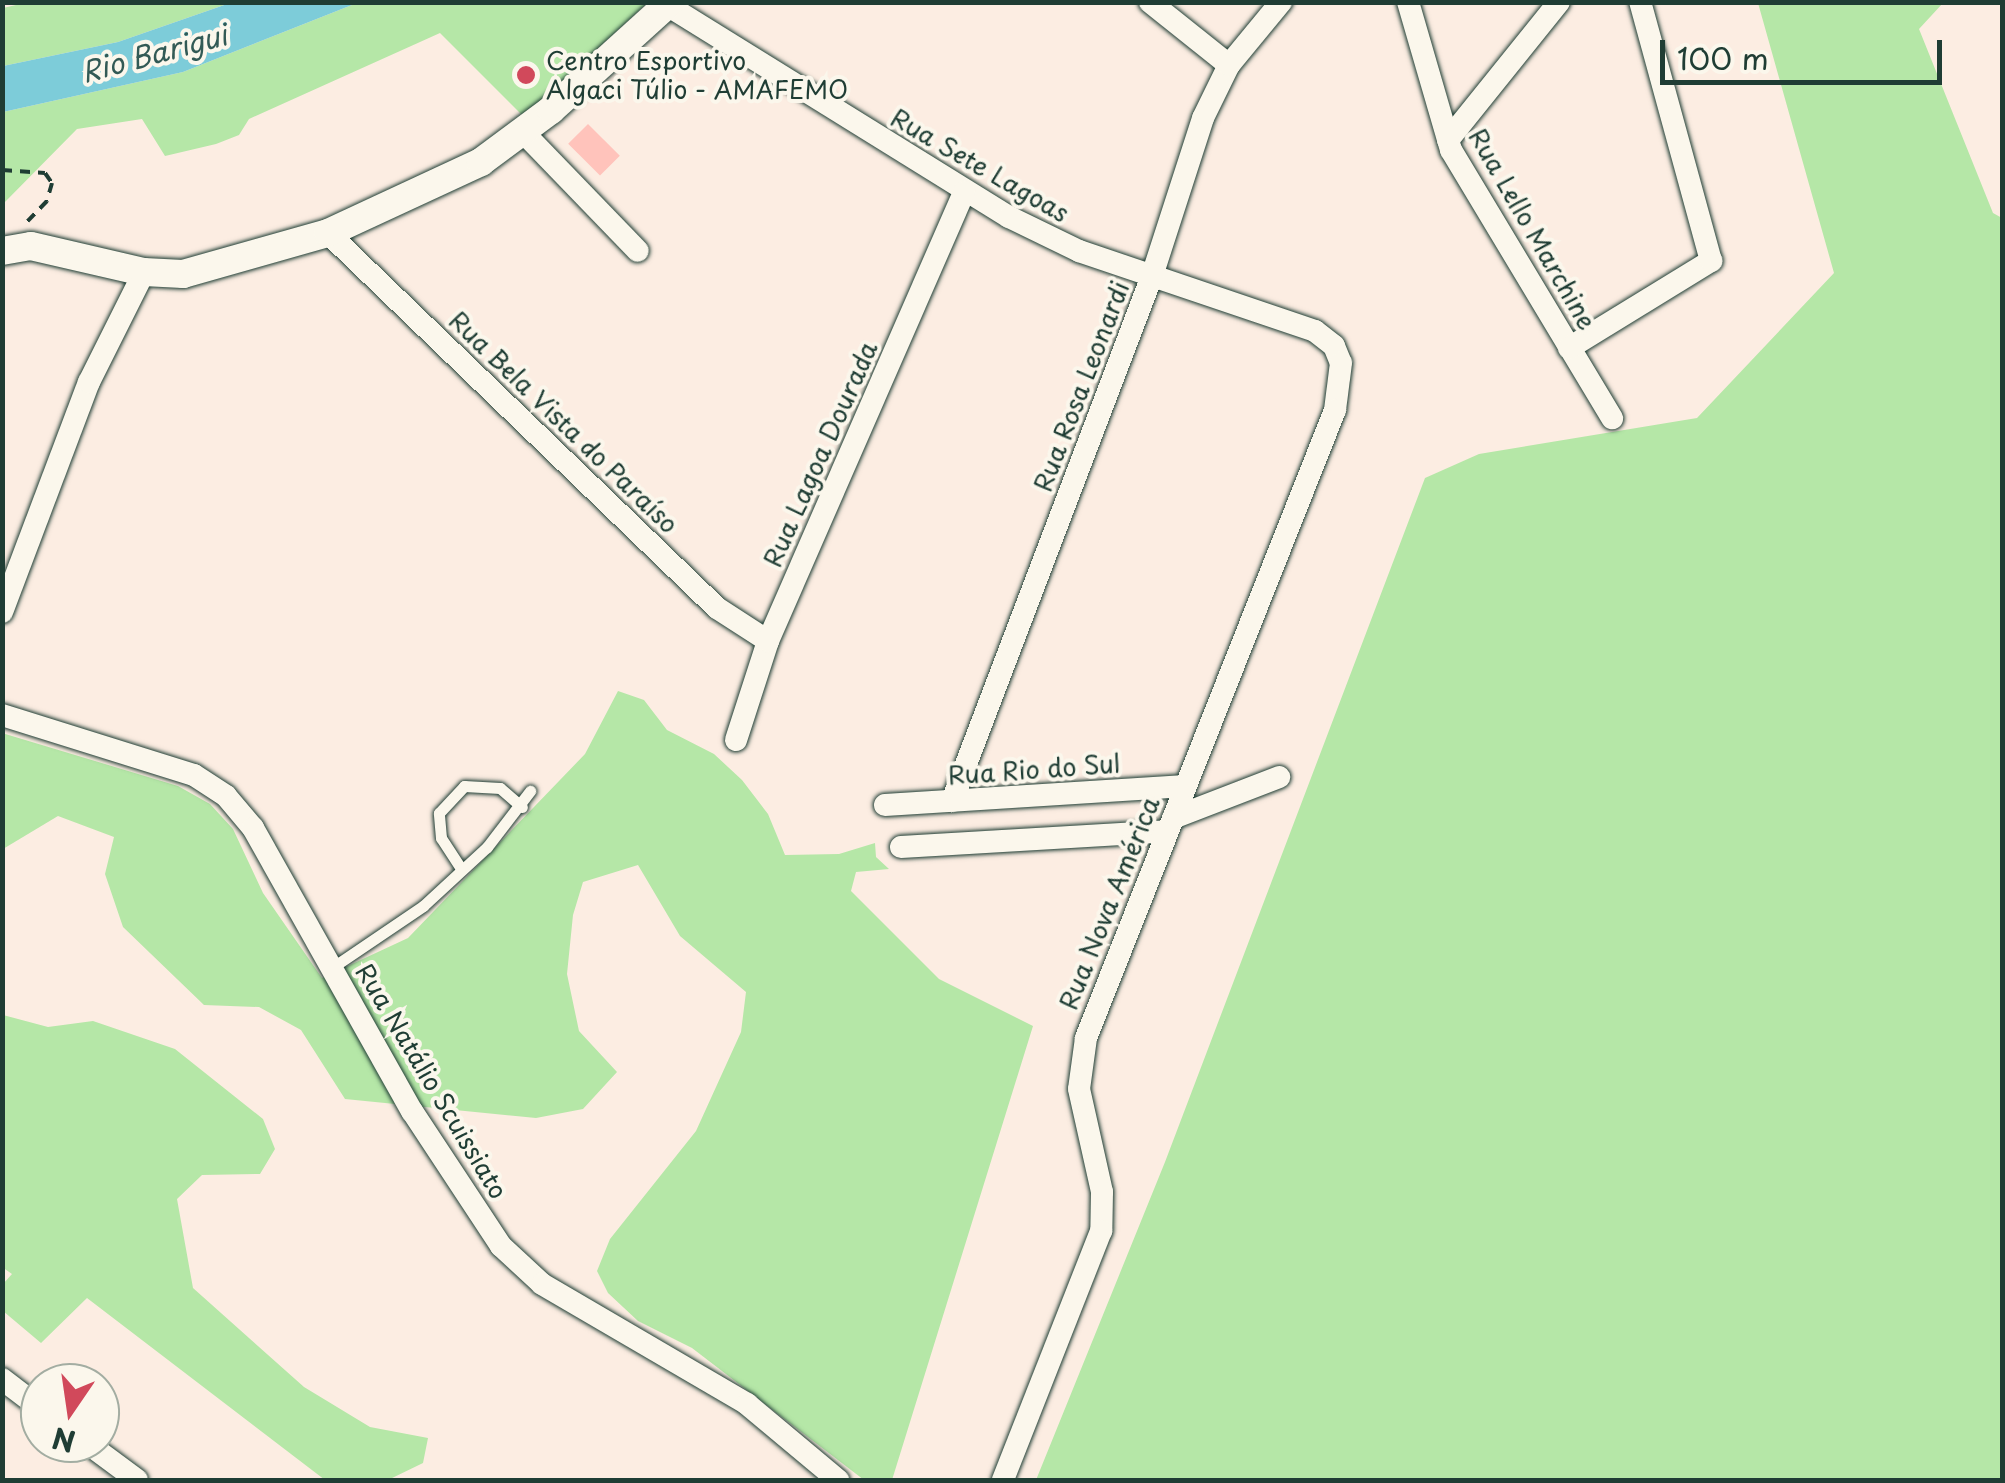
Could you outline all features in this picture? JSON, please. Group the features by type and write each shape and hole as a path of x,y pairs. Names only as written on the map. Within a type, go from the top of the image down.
{"street":[{"path":"1150,2 1229,65"},
{"name":"Rua Rosa Leonardi","path":"952,801 1152,276 1192,149 1229,65 1280,2"},
{"name":"Rua Lello Marchine","path":"1408,2 1448,140 1612,418"},
{"path":"1448,140 1560,2"},
{"path":"1570,348 1711,260 1640,2"},
{"path":"8,243 144,272 198,272 328,233 450,182 524,132 669,4"},
{"name":"Rua Sete Lagoas","path":"669,4 964,192 1079,251 1301,325 1327,339 1338,354"},
{"path":"524,132 638,251"},
{"name":"Rua Lagoa Dourada","path":"736,740 768,641 964,192"},
{"name":"Rua Bela Vista do Paraíso","path":"328,233 717,608 768,641"},
{"path":"2,612 89,382 144,272"},
{"name":"Rua Nova América","path":"1003,1480 1100,1231 1102,1192 1078,1089 1081,1055 1334,410 1338,354"},
{"name":"Rua Natálio Scuissiato","path":"2,716 210,784 252,828 436,1148 520,1266 747,1404 838,1480"},
{"path":"901,847 1074,836 1170,825 1279,777"},
{"name":"Rua Rio do Sul","path":"886,806 1185,786"},
{"path":"1072,794 1074,836"}],"lane":[{"path":"460,867 441,838 440,813 464,786 500,788 522,807"},
{"path":"333,968 424,906 522,807 530,791"}],"path":[{"path":"2,170 45,173 52,183 47,201 8,243"}],"green space":[{"path":"29,2 230,3 118,42 3,66 3,8"},
{"path":"357,3 647,3 524,117 440,33 249,119 239,135 216,144 165,156 142,119 77,129 3,204 3,112 183,72"},
{"path":"1758,3 1943,3 1919,29 1993,213 2002,218 2002,1480 1036,1480 1165,1162 1425,478 1479,454 1697,418 1834,273"},
{"path":"618,691 644,700 667,730 714,754 742,780 768,814 785,855 839,854 875,843 876,857 889,869 856,872 851,891 939,979 1033,1026 892,1480 864,1480 692,1348 638,1321 608,1293 597,1271 610,1239 696,1131 741,1032 746,992 680,936 638,865 583,882 573,915 567,974 579,1031 617,1072 583,1109 536,1118 345,1099 301,1030 259,1007 204,1005 123,927 105,874 114,837 58,816 3,849 2,733 178,786 210,804 233,829 263,893 322,978 408,938 585,754"},
{"path":"3,1015 48,1027 93,1021 175,1049 263,1119 275,1149 260,1174 202,1175 177,1199 193,1288 304,1387 370,1427 428,1438 423,1463 388,1480 325,1480 87,1298 41,1343 3,1311 3,1284 12,1274 2,1267"}],"water":[{"name":"Rio Barigui","path":"230,3 357,3 183,72 3,112 3,66 118,42"}],"building":[{"path":"588,124 620,156 600,176 568,144"}],"place":[{"name":"Centro Esportivo Algaci Túlio - AMAFEMO","path":"526,75"}]}
